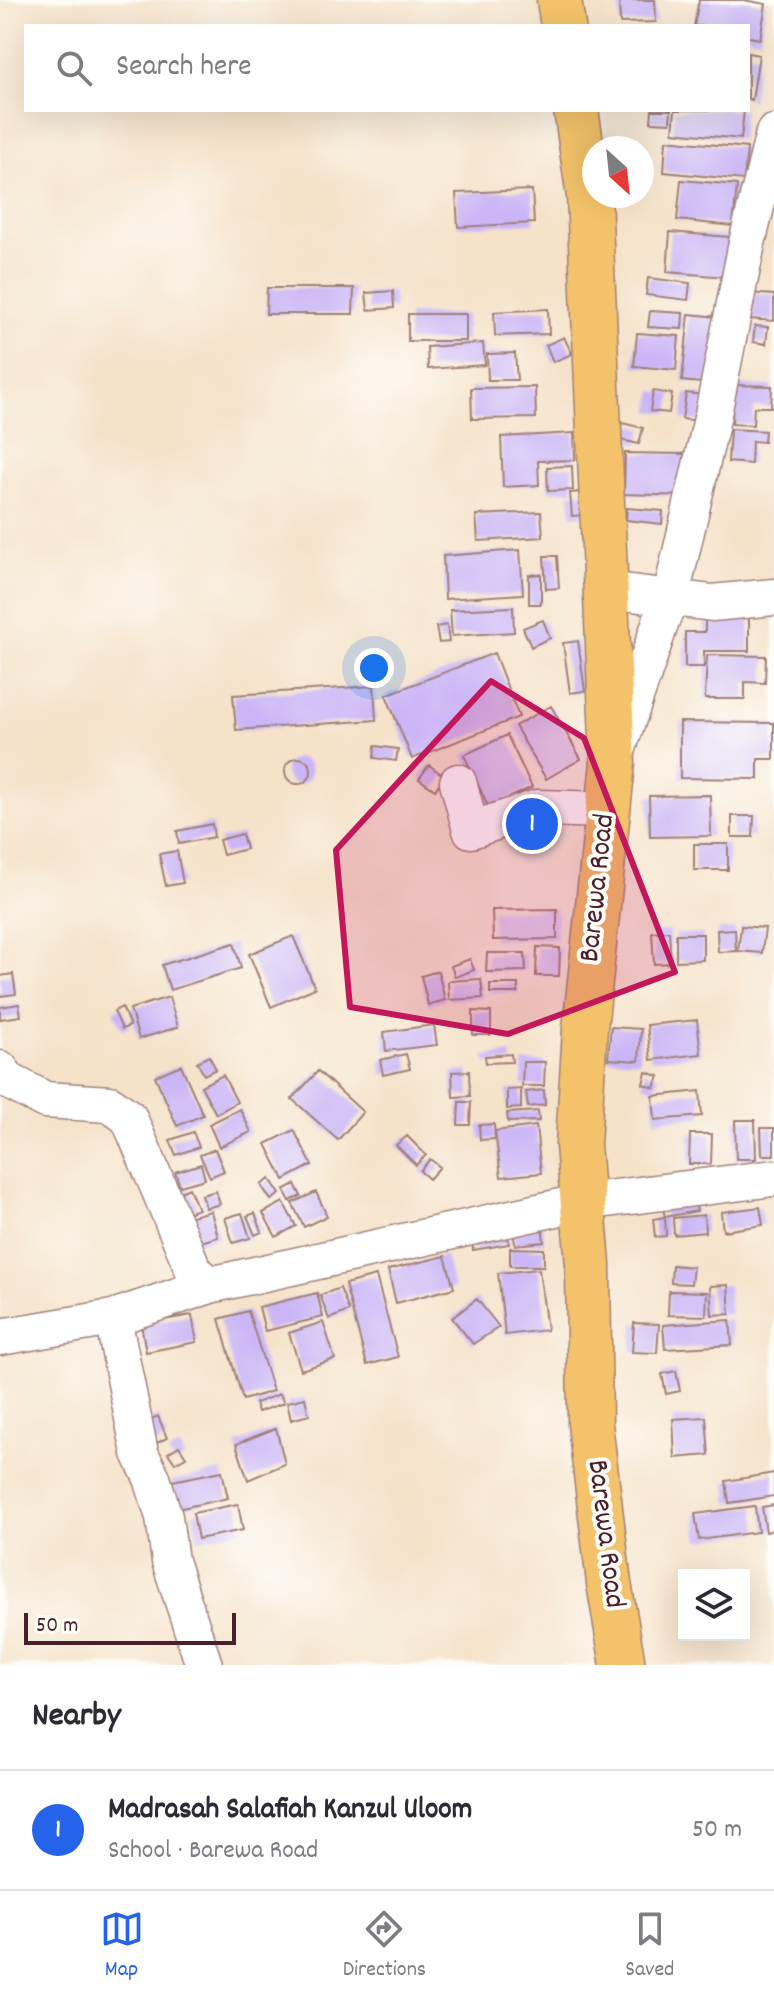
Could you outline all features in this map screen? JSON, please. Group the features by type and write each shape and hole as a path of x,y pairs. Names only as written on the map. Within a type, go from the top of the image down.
{"main road":[{"path":"559,0 563,24"},
{"name":"Barewa Road","path":"576,112 589,196 613,763 584,1043 578,1145 588,1265 590,1424 609,1583 623,1665"}],"street":[{"path":"613,763 669,598 774,133"},
{"path":"607,590 712,603 774,597"},
{"path":"458,782 471,830 537,808 607,810"},
{"path":"0,1069 9,1081 45,1100 110,1104 129,1118 194,1271 210,1285"},
{"path":"0,1337 113,1318 210,1285 583,1202 774,1178"},
{"path":"113,1318 140,1453 164,1517 170,1561 204,1665"}],"highlighted area":[{"path":"491,681 584,738 675,972 508,1034 350,1007 336,850"}],"building":[{"path":"619,0 655,0 656,22 620,23"},
{"path":"699,0 743,0 766,4 760,39 750,37 750,24 694,24"},
{"path":"750,53 759,55 750,100"},
{"path":"652,112 671,112 670,123 651,122"},
{"path":"675,112 744,112 741,139 673,132"},
{"path":"666,140 747,148 744,180 664,172"},
{"path":"681,180 737,185 733,226 677,220"},
{"path":"532,190 534,223 458,227 456,193"},
{"path":"670,232 729,237 726,277 667,272"},
{"path":"648,278 690,283 688,300 646,295"},
{"path":"267,288 354,288 353,314 266,314"},
{"path":"393,291 394,308 368,310 366,293"},
{"path":"751,293 774,295 774,321 749,319"},
{"path":"548,309 549,334 495,336 494,312"},
{"path":"650,311 683,313 682,329 648,327"},
{"path":"408,314 466,314 466,341 408,341"},
{"path":"689,314 718,317 711,384 682,381"},
{"path":"755,326 768,327 766,344 753,342"},
{"path":"637,333 679,336 676,370 634,366"},
{"path":"564,337 572,354 553,362 546,345"},
{"path":"483,343 485,365 428,369 427,347"},
{"path":"515,353 517,380 488,380 487,354"},
{"path":"733,385 772,386 771,407 754,407 753,425 732,424"},
{"path":"535,387 536,418 472,419 471,388"},
{"path":"653,391 672,394 669,413 650,411"},
{"path":"686,393 704,395 700,421 682,419"},
{"path":"622,423 643,428 639,444 617,439"},
{"path":"730,429 765,431 764,442 752,441 751,464 728,462"},
{"path":"574,433 575,460 538,461 539,485 503,487 501,437"},
{"path":"625,453 687,454 686,496 624,494"},
{"path":"572,466 573,490 548,491 547,467"},
{"path":"592,491 594,514 572,516 570,493"},
{"path":"627,508 663,511 662,524 626,520"},
{"path":"541,512 543,537 478,541 476,515"},
{"path":"520,550 523,594 445,599 443,556"},
{"path":"544,556 557,556 559,588 546,589"},
{"path":"541,574 541,604 529,604 529,575"},
{"path":"513,607 514,632 452,636 450,610"},
{"path":"705,612 749,612 749,651 704,651 704,667 685,667 685,632 705,632"},
{"path":"543,620 550,638 531,647 523,628"},
{"path":"447,625 449,642 439,643 436,627"},
{"path":"578,641 585,691 570,693 563,643"},
{"path":"494,653 519,717 412,759 386,695"},
{"path":"707,655 766,656 765,683 745,682 745,699 705,699"},
{"path":"374,686 376,720 236,730 233,695"},
{"path":"551,706 581,759 546,779 515,726"},
{"path":"680,722 774,723 774,759 758,759 758,779 680,778"},
{"path":"507,735 532,787 489,808 464,755"},
{"path":"375,746 398,749 396,761 374,758"},
{"path":"298,758 307,762 311,771 307,780 298,784 289,780 285,771 289,762"},
{"path":"429,765 444,776 435,790 419,779"},
{"path":"710,795 711,836 650,837 649,796"},
{"path":"732,816 754,816 753,837 732,837"},
{"path":"212,824 214,837 179,844 177,831"},
{"path":"242,834 246,849 223,855 219,840"},
{"path":"694,844 728,844 728,870 694,870"},
{"path":"177,851 183,883 166,886 159,854"},
{"path":"557,909 557,939 493,940 492,910"},
{"path":"741,926 765,928 762,953 738,951"},
{"path":"735,929 736,951 718,952 717,930"},
{"path":"669,931 671,963 654,964 652,932"},
{"path":"676,934 703,934 703,960 676,961"},
{"path":"293,936 315,988 271,1007 249,954"},
{"path":"234,943 241,968 170,990 162,965"},
{"path":"537,947 560,948 559,976 536,976"},
{"path":"487,953 525,953 526,971 486,972"},
{"path":"470,959 474,970 455,977 451,966"},
{"path":"438,971 445,1000 428,1005 421,976"},
{"path":"13,974 16,994 0,996 0,976"},
{"path":"481,979 483,998 449,1000 448,981"},
{"path":"490,984 518,984 518,993 490,993"},
{"path":"169,997 178,1027 139,1039 130,1009"},
{"path":"19,1004 21,1016 0,1019 0,1007"},
{"path":"122,1007 130,1026 122,1029 114,1011"},
{"path":"473,1011 491,1012 491,1035 473,1035"},
{"path":"697,1020 701,1054 651,1060 647,1025"},
{"path":"434,1025 437,1045 386,1051 384,1032"},
{"path":"611,1027 641,1029 639,1061 608,1059"},
{"path":"406,1054 410,1069 383,1075 380,1060"},
{"path":"511,1054 512,1062 486,1063 485,1056"},
{"path":"209,1056 216,1069 204,1075 197,1062"},
{"path":"523,1062 545,1062 544,1086 522,1086"},
{"path":"181,1065 203,1115 177,1126 155,1076"},
{"path":"318,1071 363,1112 338,1140 292,1099"},
{"path":"469,1071 470,1096 453,1097 452,1072"},
{"path":"646,1072 659,1076 655,1088 643,1084"},
{"path":"223,1075 237,1102 216,1114 201,1086"},
{"path":"521,1089 521,1108 507,1109 507,1090"},
{"path":"544,1090 545,1105 528,1107 526,1092"},
{"path":"700,1091 702,1116 655,1120 653,1096"},
{"path":"459,1102 471,1102 470,1125 458,1125"},
{"path":"240,1109 251,1132 219,1147 209,1124"},
{"path":"538,1111 539,1121 508,1122 507,1113"},
{"path":"735,1120 755,1120 756,1159 736,1159"},
{"path":"494,1124 495,1139 480,1140 479,1125"},
{"path":"536,1126 541,1173 501,1177 495,1131"},
{"path":"761,1128 774,1128 774,1155 762,1155"},
{"path":"294,1130 312,1165 284,1180 266,1144"},
{"path":"193,1132 199,1147 176,1155 170,1140"},
{"path":"690,1134 712,1134 711,1164 689,1164"},
{"path":"407,1136 426,1155 416,1165 396,1145"},
{"path":"215,1149 224,1171 210,1177 200,1155"},
{"path":"430,1159 440,1167 429,1179 420,1171"},
{"path":"201,1164 205,1179 180,1186 175,1172"},
{"path":"270,1179 280,1194 271,1200 261,1185"},
{"path":"295,1184 301,1196 290,1201 284,1190"},
{"path":"189,1188 198,1209 185,1214 176,1194"},
{"path":"216,1191 220,1204 206,1208 202,1195"},
{"path":"316,1192 327,1216 304,1227 292,1203"},
{"path":"693,1193 697,1211 665,1217 661,1199"},
{"path":"283,1202 296,1226 276,1237 263,1213"},
{"path":"760,1207 763,1225 723,1231 721,1212"},
{"path":"211,1211 218,1237 190,1245 184,1218"},
{"path":"242,1213 250,1238 233,1243 225,1218"},
{"path":"255,1213 262,1232 255,1235 247,1216"},
{"path":"704,1215 705,1232 674,1235 673,1218"},
{"path":"665,1217 666,1236 655,1237 653,1219"},
{"path":"542,1224 544,1242 515,1245 513,1227"},
{"path":"507,1233 509,1244 473,1250 472,1238"},
{"path":"510,1248 544,1249 544,1266 510,1266"},
{"path":"445,1256 454,1288 396,1303 388,1270"},
{"path":"672,1265 693,1267 691,1284 671,1283"},
{"path":"539,1269 547,1330 505,1335 498,1273"},
{"path":"376,1276 398,1357 367,1365 345,1284"},
{"path":"728,1285 730,1314 712,1315 710,1286"},
{"path":"340,1288 349,1311 329,1319 320,1295"},
{"path":"669,1291 707,1292 706,1316 668,1315"},
{"path":"317,1293 323,1317 265,1331 259,1307"},
{"path":"477,1299 499,1327 473,1344 452,1318"},
{"path":"248,1311 273,1391 243,1400 219,1319"},
{"path":"192,1315 197,1342 146,1352 141,1324"},
{"path":"730,1320 732,1345 665,1349 663,1325"},
{"path":"323,1322 335,1359 301,1370 289,1333"},
{"path":"634,1323 659,1324 657,1353 632,1352"},
{"path":"676,1371 680,1391 666,1394 662,1374"},
{"path":"280,1394 284,1403 258,1412 255,1403"},
{"path":"305,1398 309,1415 291,1420 287,1402"},
{"path":"158,1416 167,1438 151,1446 141,1424"},
{"path":"706,1417 709,1455 675,1458 673,1419"},
{"path":"276,1428 285,1464 248,1480 236,1444"},
{"path":"179,1446 186,1457 175,1463 168,1453"},
{"path":"222,1471 228,1498 177,1509 172,1481"},
{"path":"774,1473 774,1496 729,1503 726,1481"},
{"path":"238,1504 243,1530 198,1539 193,1513"},
{"path":"774,1505 774,1530 766,1532 762,1507"},
{"path":"755,1506 758,1532 699,1540 695,1514"}],"place":[{"name":"Madrasah Salafiah Kanzul Uloom","path":"532,824"}]}
